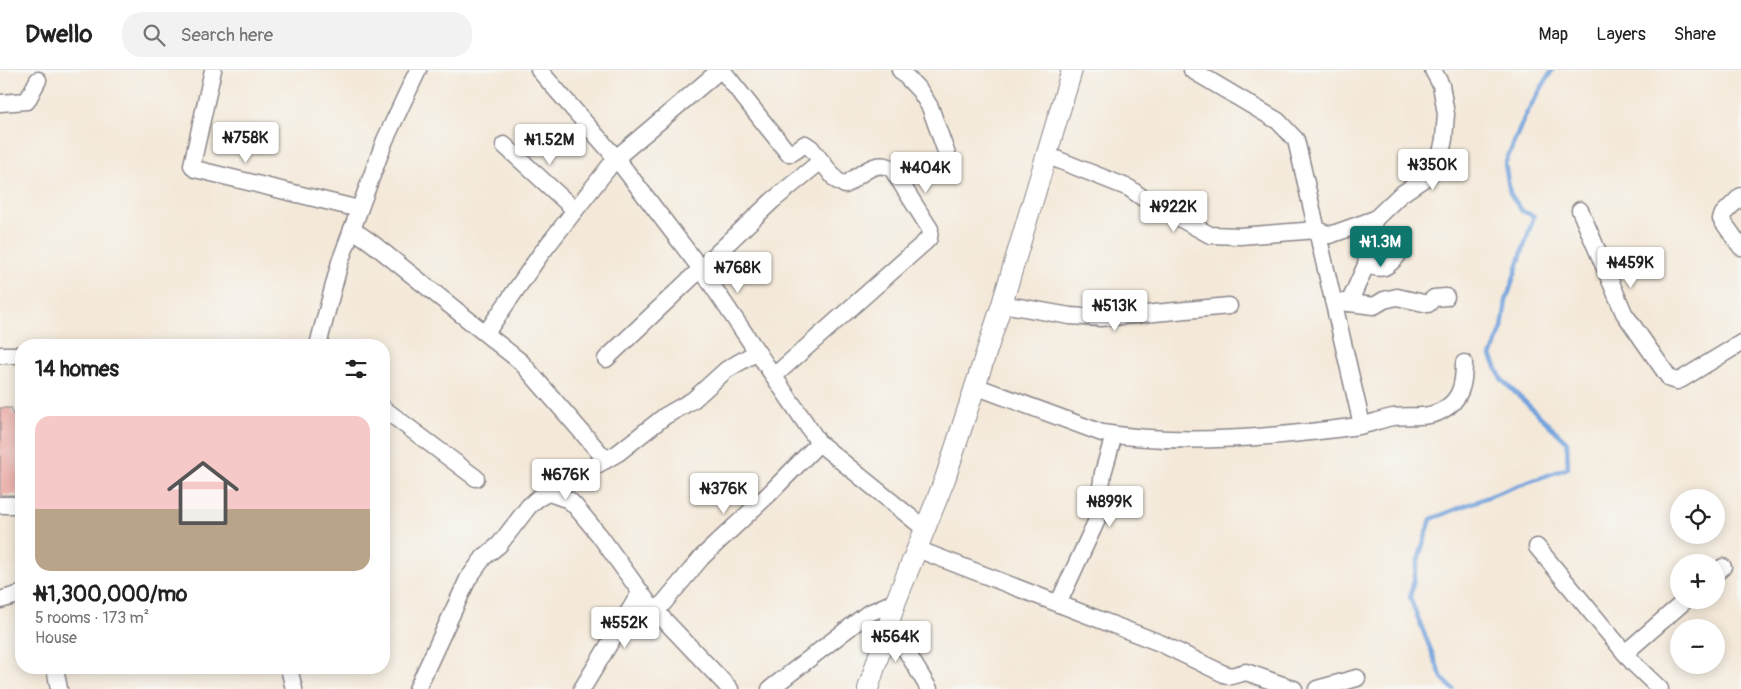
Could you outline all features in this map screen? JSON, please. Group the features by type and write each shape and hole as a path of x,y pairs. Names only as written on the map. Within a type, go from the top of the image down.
{"street":[{"path":"213,70 192,165 195,169 359,209"},
{"path":"320,339 340,262 359,209 385,140 418,70"},
{"path":"539,70 616,158 701,269 819,443 925,529"},
{"path":"486,333 540,255 616,158 721,70 788,153 792,153 805,144 822,161 836,180 845,185 876,165 885,165 892,169 930,229 929,238 774,376"},
{"path":"900,70 920,92 930,107 949,160"},
{"path":"868,689 896,602 945,479 976,386 1072,70"},
{"path":"1192,70 1278,120 1296,140 1317,230 1341,302 1362,425"},
{"path":"1046,155 1129,188 1143,198 1210,235 1240,236 1317,230 1330,235 1375,219 1400,195 1428,176 1439,163 1444,139 1446,114 1441,85 1433,70"},
{"path":"0,103 27,101 38,80"},
{"path":"504,145 575,210"},
{"path":"606,359 772,201 822,161"},
{"path":"1741,196 1723,214 1721,220 1741,247"},
{"path":"1580,210 1624,313 1670,379 1677,381 1682,379 1741,343"},
{"path":"1341,302 1366,265 1370,233 1375,219"},
{"path":"352,229 521,362 606,460"},
{"path":"1366,265 1381,270 1388,267 1397,256"},
{"path":"1341,302 1374,306 1384,300 1397,297 1428,304 1434,298 1446,297"},
{"path":"1002,304 1070,316 1102,318 1229,306"},
{"path":"417,689 468,579 484,557 502,542 529,506 606,460 664,416 693,400 726,370 757,352"},
{"path":"0,355 15,355"},
{"path":"976,386 1102,433 1235,439 1362,425 1394,417 1428,416 1442,411 1456,399 1463,388 1464,363"},
{"path":"390,414 476,478"},
{"path":"1058,604 1096,522 1103,473 1114,435"},
{"path":"656,612 702,557 769,494 819,443"},
{"path":"549,493 569,500 575,506 600,536 640,593 656,612 730,689"},
{"path":"0,505 15,505"},
{"path":"1537,547 1625,653 1660,689"},
{"path":"917,548 1160,643 1224,674 1231,676 1246,672 1294,689"},
{"path":"582,689 640,593"},
{"path":"0,600 15,596"},
{"path":"770,689 867,614 896,602"},
{"path":"1625,653 1676,609"},
{"path":"890,622 929,689"},
{"path":"56,674 60,689"},
{"path":"290,674 294,689"},
{"path":"1317,689 1357,678"}],"building":[{"path":"0,408 12,408 12,414 15,414 15,495 0,495"}],"waterway":[{"path":"1453,689 1442,678 1410,598 1418,560 1431,519 1568,468 1567,442 1502,380 1491,356 1502,328 1506,301 1534,216 1522,211 1510,193 1505,164 1525,116 1552,70"}]}
